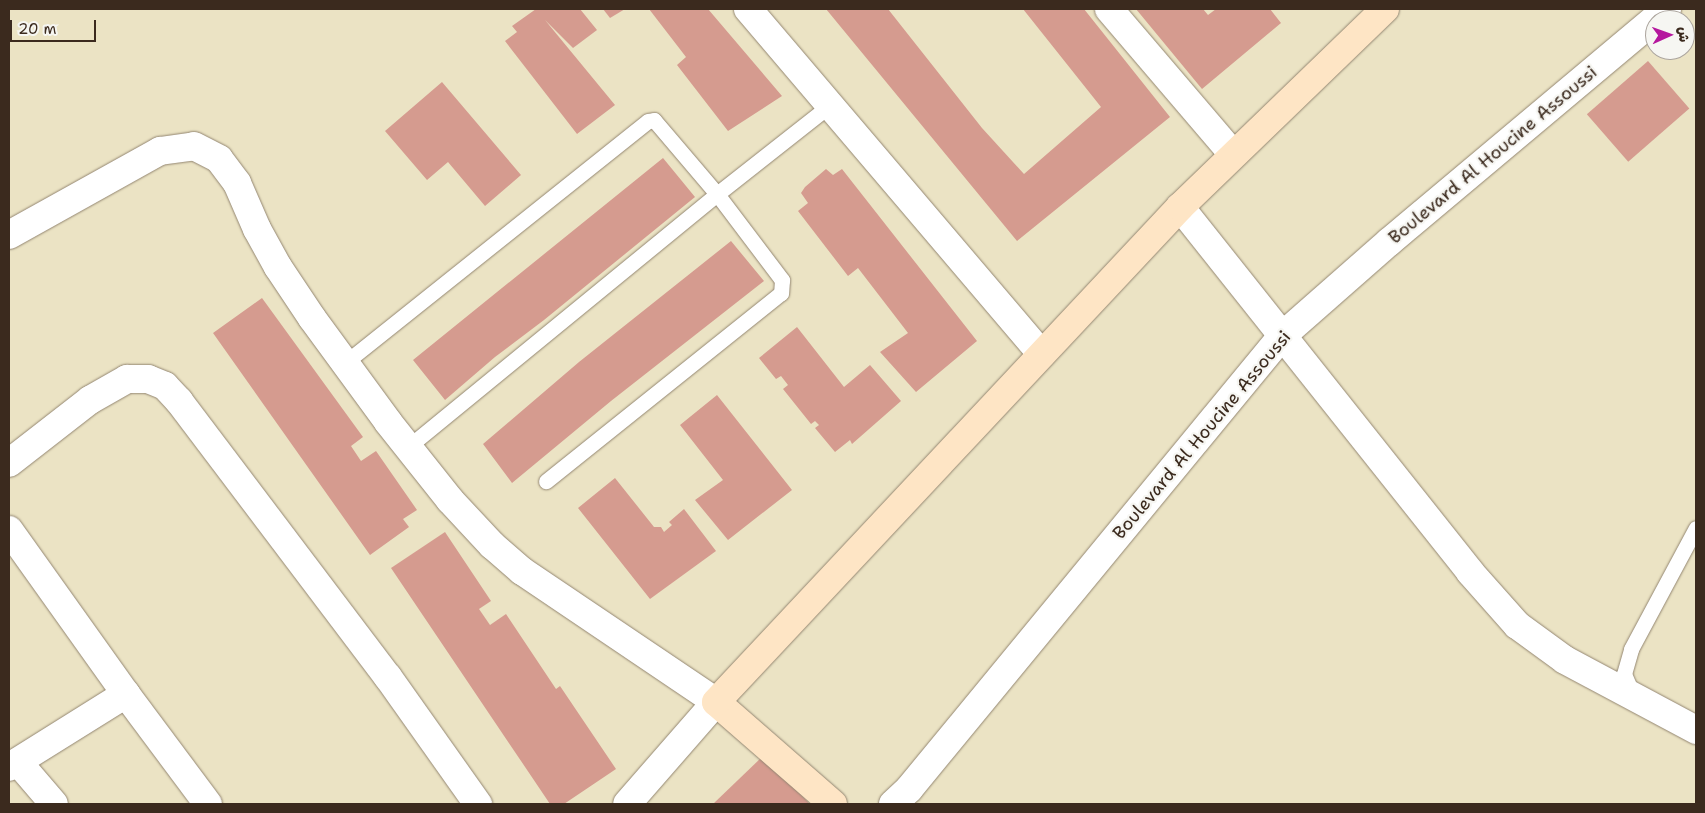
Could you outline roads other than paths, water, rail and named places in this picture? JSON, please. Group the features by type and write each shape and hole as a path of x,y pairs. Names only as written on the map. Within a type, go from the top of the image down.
{"street":[{"path":"748,9 1042,354"},
{"path":"1109,9 1233,154"},
{"path":"627,804 716,702 1180,207 1385,9"},
{"name":"Boulevard Al Houcine Assoussi","path":"893,804 909,789 1282,336 1389,242 1666,9"},
{"path":"9,235 160,151 194,146 219,159 237,183 257,229 278,267 312,318 450,500 492,545 522,571 716,702 833,804"},
{"path":"1180,207 1470,572 1517,625 1565,660 1696,730"},
{"path":"9,463 90,400 127,379 148,378 165,386 179,401 388,677 478,804"},
{"path":"9,530 126,694 208,804"},
{"path":"54,804 13,765 126,694"}],"lane":[{"path":"408,447 717,194 829,106"},
{"path":"346,362 648,121 654,120 717,194 782,280 781,293 546,481"},
{"path":"1634,697 1624,674 1631,648 1696,528"}]}
